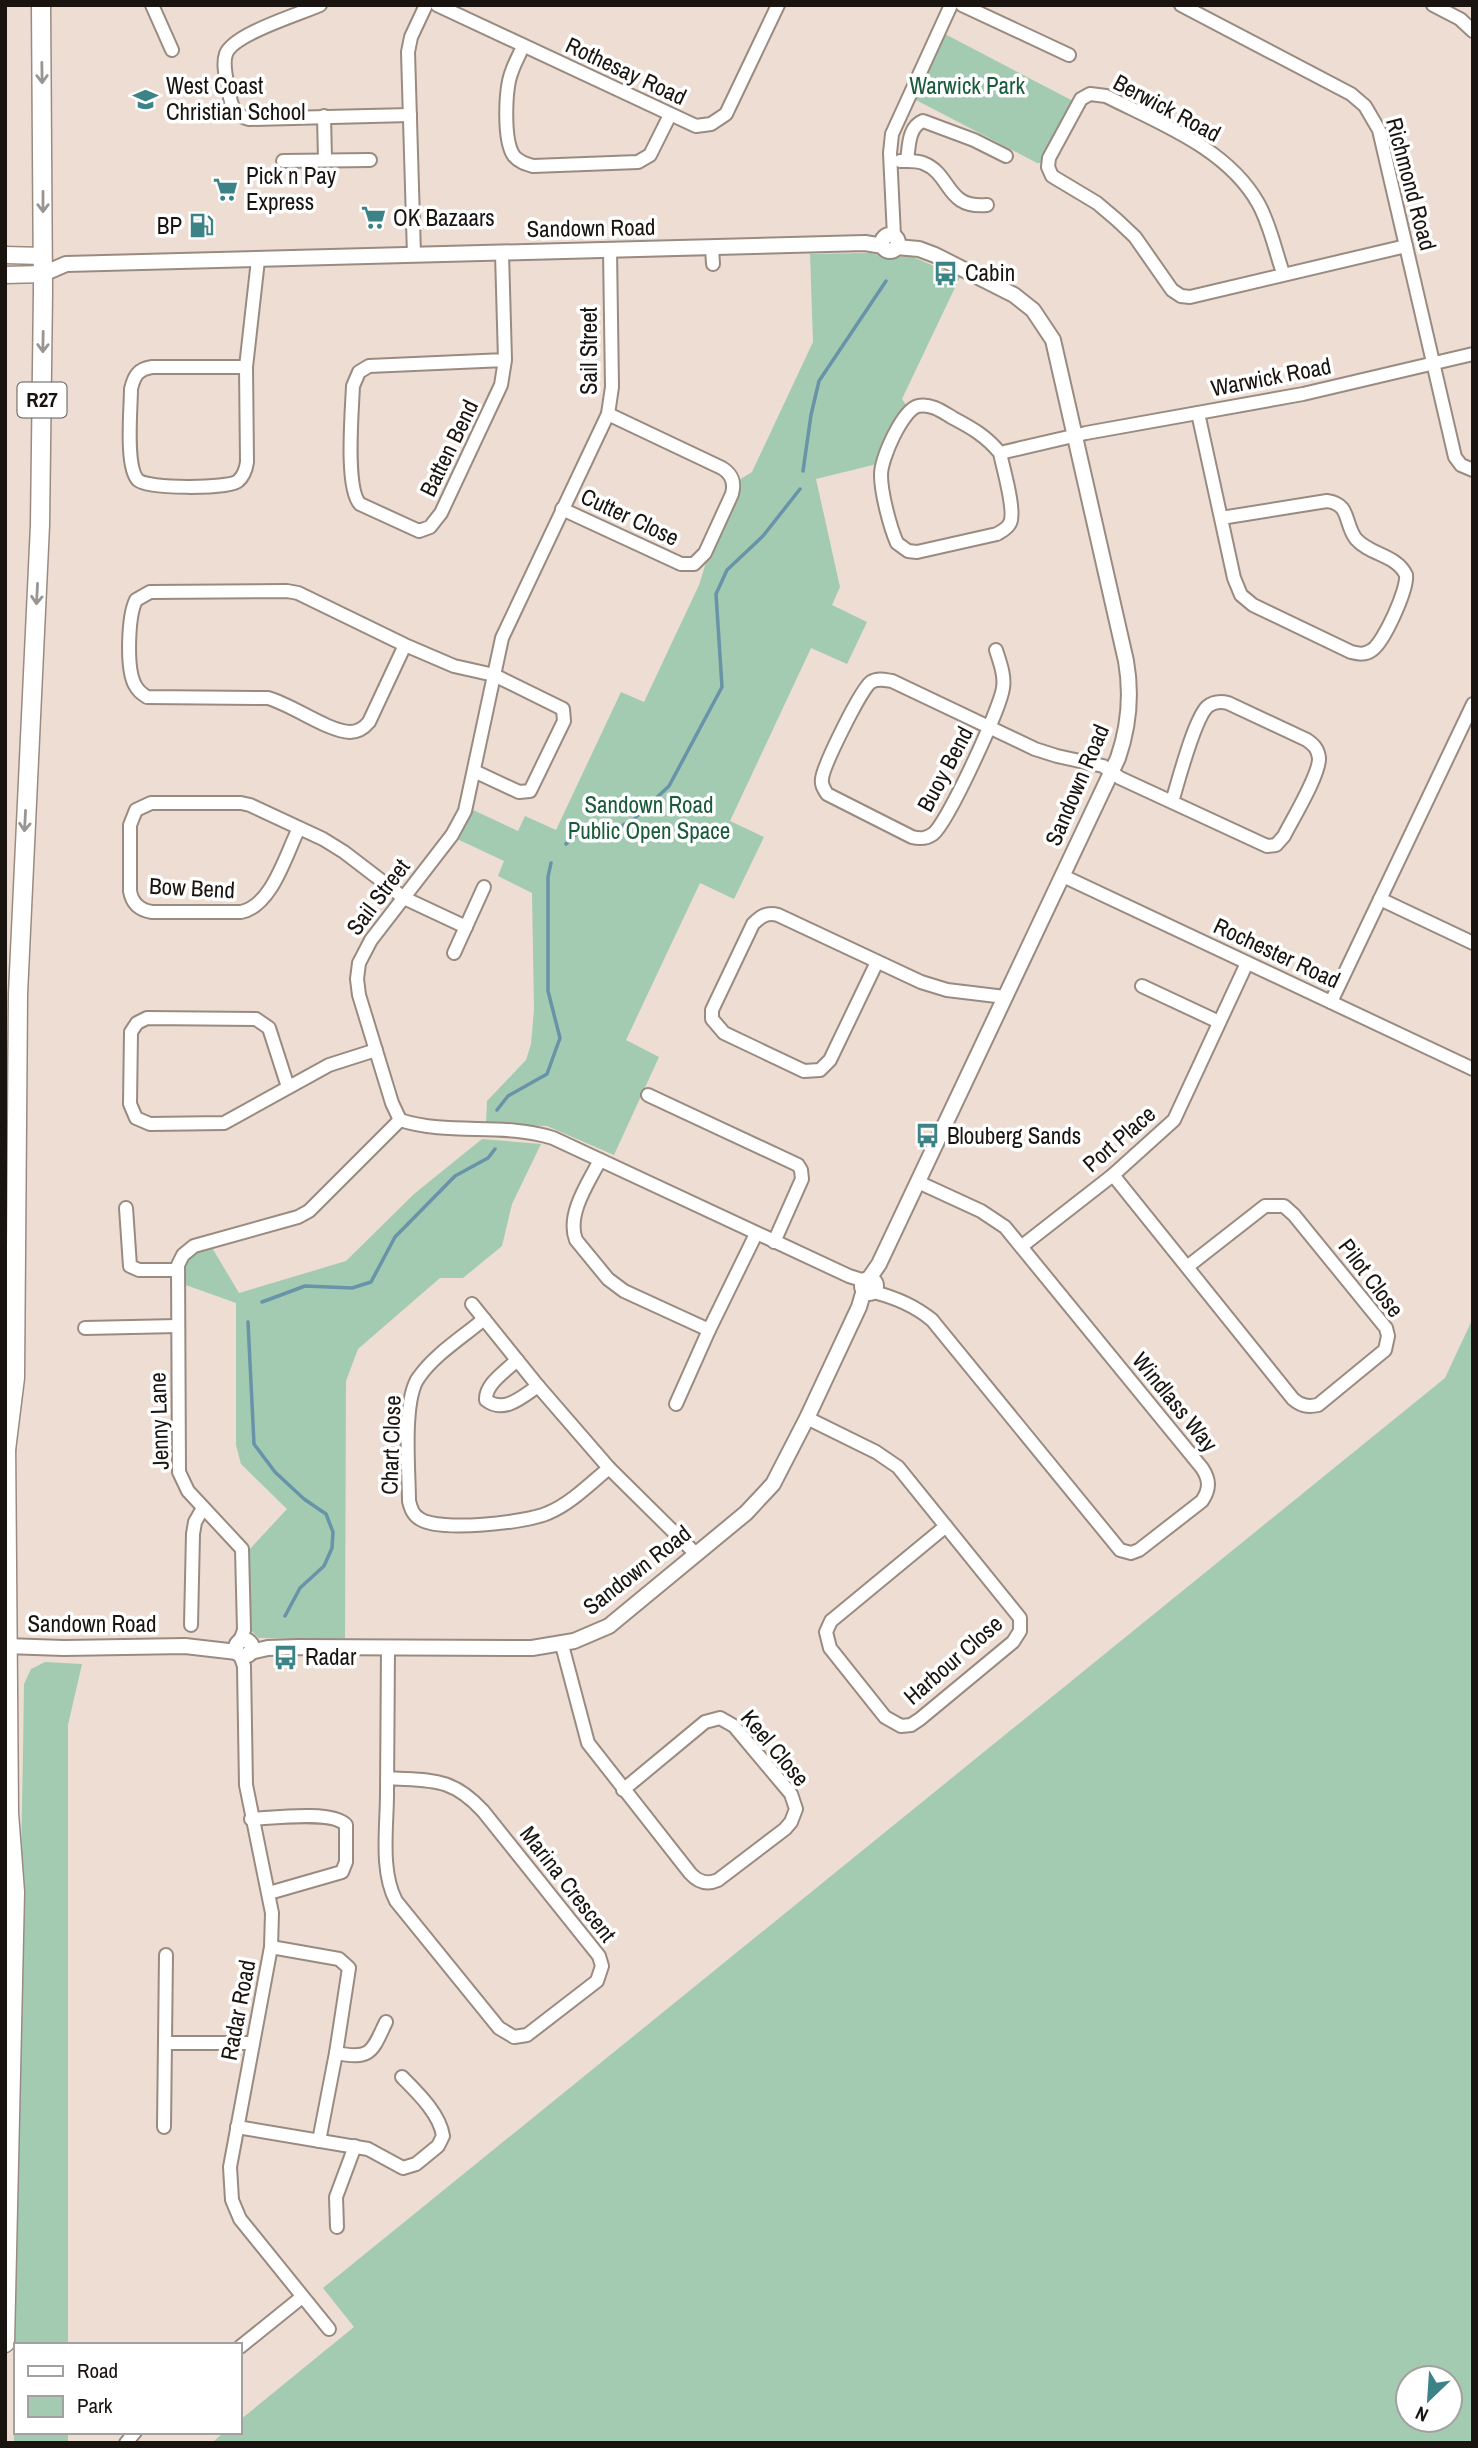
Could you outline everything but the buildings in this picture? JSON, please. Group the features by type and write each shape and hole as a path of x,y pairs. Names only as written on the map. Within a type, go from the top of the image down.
{"main road":[{"name":"R27","path":"5,2343 15,1892 9,1813 6,1443 15,1378 18,994 39,537 43,265 41,5"},
{"name":"Sandown Road","path":"5,256 43,265"},
{"name":"Sandown Road","path":"5,275 43,265"},
{"name":"R27","path":"5,1850 9,1813"}],"street":[{"path":"152,5 172,50"},
{"path":"320,5 241,38 228,49 224,61 233,109 242,117 250,119 410,115"},
{"path":"414,255 409,47 426,5"},
{"name":"Rothesay Road","path":"437,5 696,126 710,124 722,118 729,108 778,5"},
{"path":"893,239 890,160 896,121 951,5"},
{"path":"962,5 1069,55"},
{"name":"Richmond Road","path":"1181,5 1343,89 1366,106 1379,130 1455,457 1461,465 1473,470"},
{"path":"1433,5 1460,19 1473,31"},
{"path":"523,46 512,71 507,93 508,142 515,158 523,163 541,166 638,162 650,155 670,115"},
{"name":"Berwick Road","path":"1283,273 1259,205 1241,180 1216,157 1193,141 1106,96 1090,94 1081,99 1049,158 1049,172 1058,181 1097,203 1117,220 1135,237 1172,290 1181,296 1190,297 1406,246"},
{"path":"324,116 325,160"},
{"path":"907,161 913,129 923,121 974,140 1006,156"},
{"path":"283,160 370,160"},
{"path":"890,160 925,163 959,201 987,205"},
{"name":"Sandown Road","path":"6,1646 219,1649 532,1648 562,1644 609,1626 746,1513 782,1471 1111,772 1122,745 1128,717 1129,675 1057,351 1047,329 1033,310 1014,295 950,262 893,239 865,243 43,265"},
{"path":"712,247 713,264"},
{"name":"Sail Street","path":"400,1120 392,1103 359,995 358,971 366,947 460,821 468,800 504,631 608,414 612,387 610,250"},
{"name":"Batten Bend","path":"502,253 505,360 504,376 435,523 425,530 412,529 360,504 354,497 351,480 352,386 359,372 369,366 505,360"},
{"path":"246,367 152,367 135,375 131,389 131,456 134,475 140,482 154,486 227,485 239,481 245,471 246,367 258,260"},
{"name":"Warwick Road","path":"1000,453 1076,436 1303,394 1473,354"},
{"path":"923,405 936,408 979,432 1000,453 1012,510 1010,523 1004,531 917,552 908,551 897,543 882,482 882,469 901,421 912,408 923,405"},
{"path":"1198,413 1234,578 1237,589 1247,601 1356,653 1366,653 1375,648 1402,595 1406,575 1393,560 1358,541 1341,505 1327,501 1221,518"},
{"name":"Cutter Close","path":"562,509 681,564 694,564 705,553 732,494 730,475 722,468 608,414"},
{"path":"405,645 369,722 364,728 352,733 268,698 148,696 137,689 132,679 130,627 136,600 150,592 287,591 309,598 454,666 494,675 560,707 565,712 565,719 530,790 519,792 474,771"},
{"name":"Buoy Bend","path":"996,650 1003,684 990,727 946,816 934,833 925,838 912,836 832,798 824,790 822,779 825,766 860,695 872,681 883,679 892,681 990,727 1035,749 1103,766 1120,778 1172,802"},
{"path":"1228,702 1307,740 1318,753 1317,769 1284,836 1276,845 1261,845 1172,802 1198,724 1204,710 1214,703 1228,702"},
{"path":"1331,1002 1473,704"},
{"name":"Bow Bend","path":"299,828 267,896 252,909 241,912 152,912 141,909 133,902 130,891 130,825 133,815 142,805 246,803 299,828 344,852 404,898 466,928"},
{"name":"Rochester Road","path":"1063,876 1473,1069"},
{"path":"454,953 484,887"},
{"path":"1380,899 1473,943"},
{"path":"877,961 830,1060 817,1071 808,1072 796,1068 724,1033 712,1019 712,1010 753,924 766,914 778,915 877,961 921,982 947,990 1005,998"},
{"name":"Port Place","path":"1022,1246 1113,1175 1174,1120 1247,963"},
{"path":"1142,986 1219,1022"},
{"path":"288,1087 269,1028 256,1019 147,1018 137,1023 131,1032 130,1104 136,1118 145,1123 224,1123 329,1065 376,1050"},
{"path":"648,1095 798,1165 802,1179 774,1242"},
{"path":"126,1208 128,1263 131,1268 178,1270 183,1255 194,1246 298,1217 309,1211 400,1120 431,1127 545,1136 869,1286"},
{"path":"600,1160 575,1216 573,1232 576,1240 608,1279 624,1291 709,1330"},
{"name":"Pilot Close","path":"1113,1175 1187,1267 1298,1404 1318,1405 1385,1350 1388,1336 1386,1328 1294,1215 1283,1206 1265,1206 1187,1267"},
{"name":"Windlass Way","path":"869,1286 914,1307 932,1320 1116,1547 1126,1552 1139,1550 1202,1501 1207,1494 1207,1475 1022,1246 993,1218 918,1182"},
{"path":"676,1404 756,1234"},
{"name":"Jenny Lane","path":"178,1270 178,1465 184,1485 242,1549 244,1648"},
{"path":"472,1304 609,1468 696,1554"},
{"name":"Chart Close","path":"484,1320 430,1364 412,1388 409,1405 410,1501 413,1514 421,1520 435,1524 522,1521 563,1505 609,1468"},
{"path":"85,1328 177,1326"},
{"path":"517,1360 489,1387 486,1400 504,1406 538,1386"},
{"name":"Harbour Close","path":"807,1418 889,1459 898,1467 946,1526 1020,1618 1021,1627 1013,1642 919,1719 911,1725 901,1726 885,1717 869,1697 830,1648 826,1632 831,1621 946,1526"},
{"path":"191,1625 193,1534 195,1522 203,1508"},
{"name":"Keel Close","path":"562,1644 588,1743 623,1790 694,1877 704,1882 719,1880 785,1829 796,1809 791,1794 734,1726 720,1718 705,1722 623,1790"},
{"name":"Marina Crescent","path":"387,1778 440,1781 466,1794 483,1811 599,1956 603,1966 597,1981 527,2035 514,2037 499,2028 391,1891 387,1853 387,1778 388,1647"},
{"name":"Radar Road","path":"244,1648 246,1785 272,1913 271,1947 229,2178 235,2209 248,2231 329,2329"},
{"path":"251,1819 298,1816 337,1818 346,1825 346,1862 340,1873 269,1893"},
{"path":"271,1947 328,1956 348,1965 350,1972 319,2141"},
{"path":"164,2127 166,1955"},
{"path":"336,2053 366,2055 373,2048 386,2022"},
{"path":"165,2043 253,2043"},
{"path":"237,2127 355,2146 374,2151 398,2167 406,2168 416,2164 441,2142 443,2136 441,2126 420,2095 402,2077"},
{"path":"337,2227 336,2197 355,2146"},
{"path":"242,2345 302,2297"}],"green space":[{"name":"Warwick Park","path":"945,34 1073,101 1042,163 1037,163 914,99"},
{"name":"Sandown Road Public Open Space","path":"871,253 892,259 908,255 960,277 902,399 906,405 895,422 877,464 816,479 840,587 832,605 867,622 847,664 811,648 730,821 764,837 734,899 700,883 626,1040 659,1057 614,1155 547,1126 486,1125 487,1101 526,1060 531,1044 534,1010 532,893 498,876 504,861 455,838 471,809 518,831 525,816 556,830 621,692 644,702 699,585 707,559 738,493 739,480 752,472 813,342 810,254"},
{"path":"482,1139 541,1144 512,1204 502,1246 463,1278 440,1278 358,1349 346,1381 345,1640 259,1638 248,1628 248,1551 287,1509 241,1464 236,1445 236,1303 183,1284 186,1263 192,1255 211,1246 239,1293 346,1261 414,1194"},
{"path":"1473,1318 1473,2443 212,2443 222,2434 242,2434 242,2418 354,2327 323,2288 1445,1378"},
{"path":"45,1662 82,1664 68,1725 68,2343 14,2343 14,2434 68,2434 68,2443 14,2443 13,2348 15,2158 24,1684 31,1669"}],"waterway":[{"path":"803,471 819,381 886,281"},
{"path":"566,844 573,836 583,832 598,828 618,828 634,819 669,786 722,687 716,594 727,570 763,536 800,489"},
{"path":"497,1110 508,1096 547,1074 560,1038 548,991 548,877 551,863"},
{"path":"262,1302 305,1286 352,1288 371,1282 395,1237 455,1176 488,1158 495,1149"},
{"path":"248,1322 254,1444 275,1472 304,1499 326,1514 333,1532 332,1548 324,1566 300,1588 285,1616"}],"place":[{"name":"West Coast Christian School","path":"146,99"},
{"name":"Pick n Pay Express","path":"226,189"},
{"name":"OK Bazaars","path":"373,218"},
{"name":"BP","path":"202,226"},
{"name":"Cabin","path":"945,273"},
{"name":"Blouberg Sands","path":"927,1136"},
{"name":"Radar","path":"285,1657"}]}
